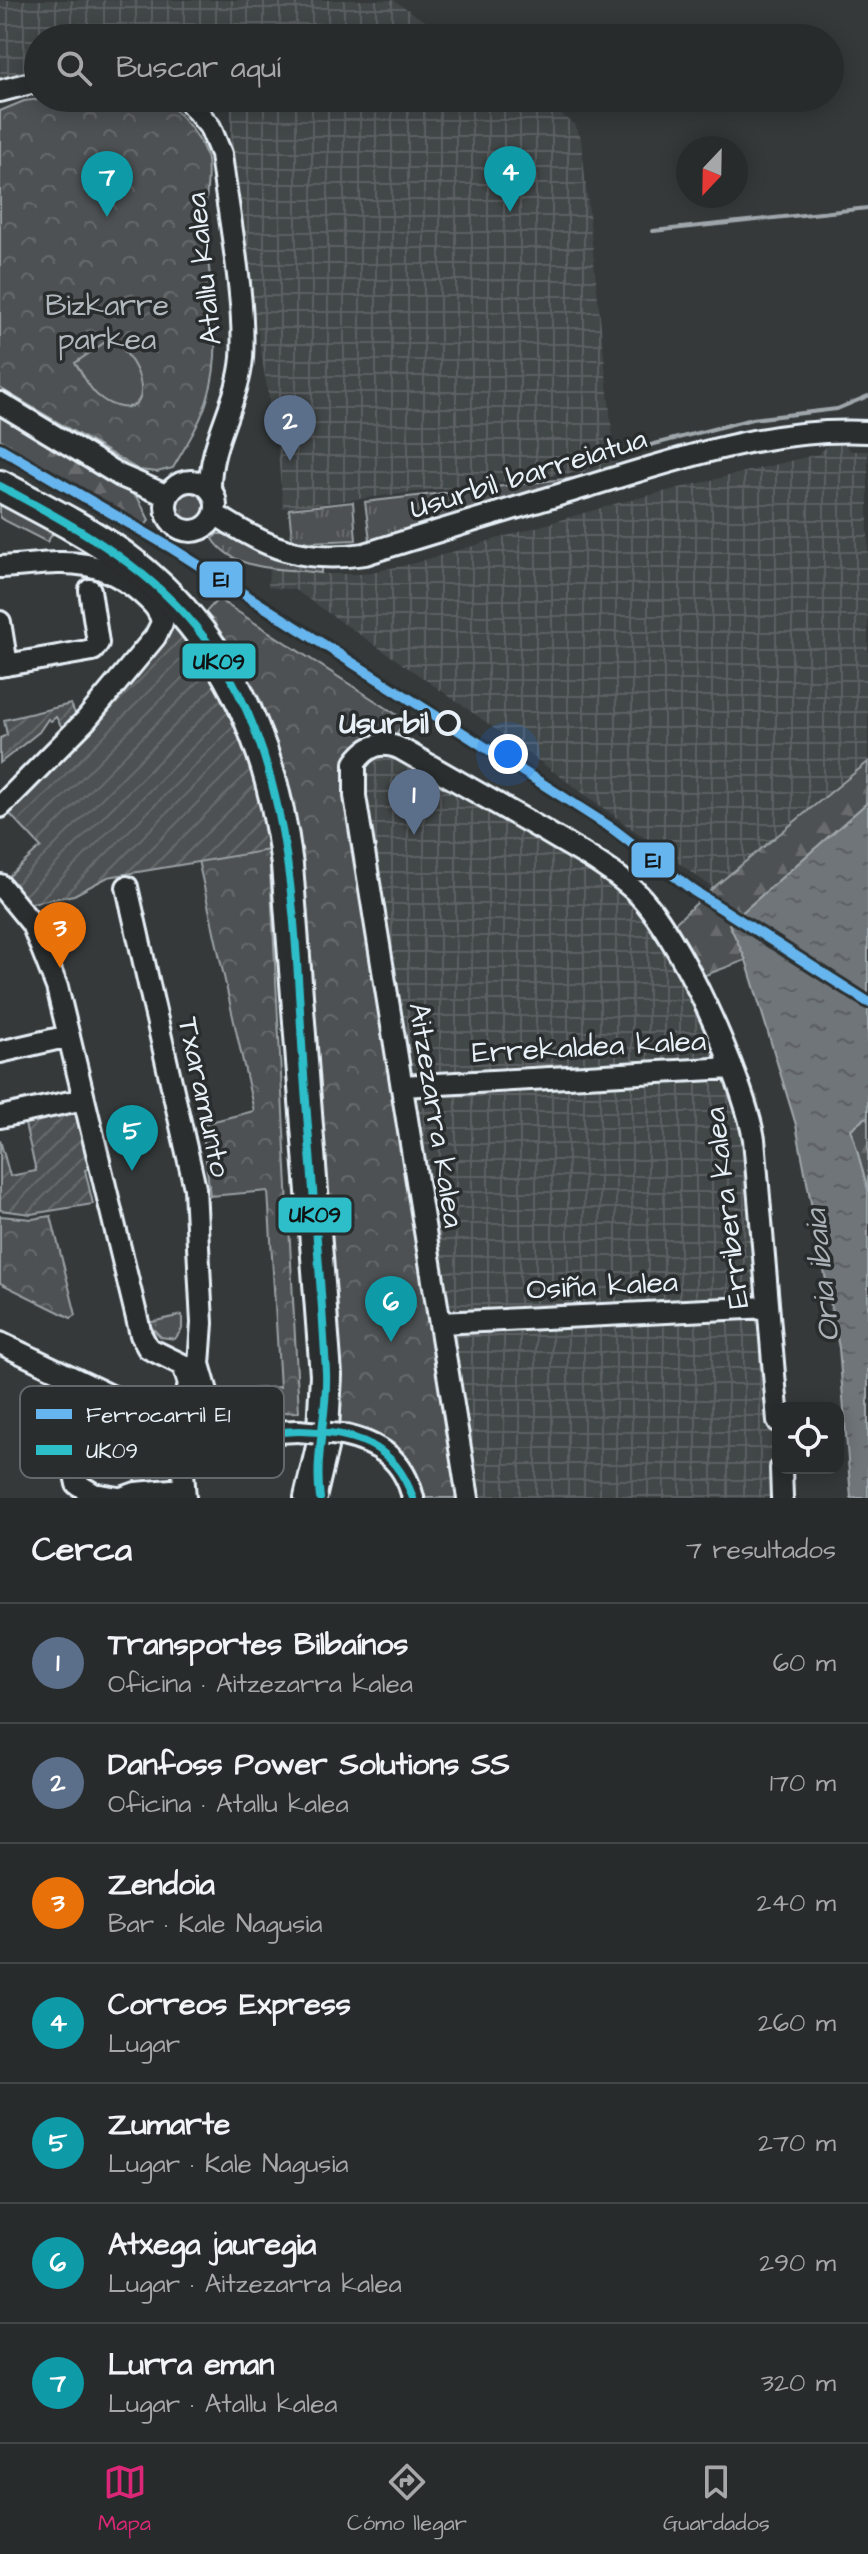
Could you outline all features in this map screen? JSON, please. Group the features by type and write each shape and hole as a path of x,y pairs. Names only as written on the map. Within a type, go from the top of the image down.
{"highway":[{"path":"0,486 93,537 170,598 220,660 263,748 275,789 287,865 325,1359 325,1415 315,1492"}],"street":[{"path":"0,91 24,85"},
{"name":"Atallu kalea","path":"198,112 210,127 221,154 242,336 238,381 216,441 209,468 210,489"},
{"path":"0,403 121,476 168,496"},
{"name":"Usurbil barreiatua","path":"215,514 280,550 299,556 338,558 365,554 660,464 760,439 799,431 868,432"},
{"name":"Atallu kalea","path":"185,482 216,441"},
{"path":"185,482 201,483 210,489 215,500 215,514 204,527 183,529 168,516 168,496 185,482"},
{"path":"0,567 101,566 150,601 158,610 162,623 155,637 86,720 0,807"},
{"path":"0,622 4,666 93,650 98,643 90,590"},
{"name":"Erribera kalea","path":"370,748 385,744 401,749 605,866 636,892 660,924 703,1000 748,1105 754,1139 776,1402"},
{"name":"Aitzezarra kalea","path":"370,748 355,763 353,783 468,1498"},
{"path":"0,885 32,924 44,972 69,1036 141,1335 148,1348 173,1357 186,1371"},
{"name":"Txaramunto","path":"127,887 195,1188 202,1323 200,1372 207,1386"},
{"path":"0,1052 69,1036"},
{"name":"Errekaldea kalea","path":"402,1086 732,1068"},
{"path":"0,1117 84,1099"},
{"name":"Osiña kalea","path":"440,1323 768,1307"},
{"name":"Txaramunto","path":"188,1386 186,1371 189,1353 202,1323"},
{"path":"0,1343 88,1386"},
{"path":"66,1376 68,1386"},
{"path":"284,1431 342,1435 372,1444 395,1460 407,1479 413,1498"},
{"path":"781,1474 782,1498"},
{"path":"76,1478 77,1484 94,1494 120,1498 184,1494"}],"shaded area":[{"path":"0,0 394,0 429,24 24,24 24,77 0,83"},
{"path":"231,112 557,112 575,124 581,138 616,468 283,508 278,454 231,174"},
{"path":"828,444 845,444 851,451 868,451 868,762 713,888 462,705 295,590 268,587 269,566 329,574 361,574 411,564 618,503 818,454"},
{"path":"397,733 613,859 649,886 674,924 759,1098 782,1402 772,1402 772,1474 780,1474 788,1498 457,1498 343,763 363,739"}],"green space":[{"name":"Bizkarre parkea","path":"24,101 24,112 177,112 205,151 208,176 205,227 215,334 213,376 205,407 173,468 157,472 139,470 0,388 0,111"},
{"path":"114,336 130,359 141,386 137,402 131,406 115,406 106,402 91,388 75,363"},
{"path":"0,414 118,482 139,500 149,520 143,530 0,439"},
{"path":"608,474 370,540 365,502"},
{"path":"190,490 201,495 206,506 201,517 190,522 179,517 174,506 179,495"},
{"path":"0,500 56,529 47,542 0,518"},
{"path":"353,502 356,540 309,542 292,539 289,509"},
{"path":"217,534 224,534 273,557 321,565 321,573 262,567 234,558 213,539"},
{"path":"218,599 405,720 397,733 363,739 343,763 457,1498 426,1498 413,1465 395,1445 371,1432 337,1423 294,827 282,767 261,701 204,614"},
{"path":"175,624 201,658 240,736 260,794 269,850 108,877 74,895 26,904 7,878 41,847 5,809"},
{"path":"71,704 79,723 66,735 56,717 51,721 48,719 39,732 0,763 0,738 7,735 4,720"},
{"path":"868,762 866,804 730,923 746,960 700,977 674,924 713,888"},
{"path":"269,850 299,1412 284,1412 284,1386 280,1386 268,1191 210,1196 202,1124 254,1111 198,860"},
{"path":"76,1109 90,1168 85,1170 93,1204 31,1214 0,1210 0,1140 10,1176 36,1171 24,1120"},
{"path":"868,1116 868,1190 851,1129"},
{"path":"0,1216 32,1219 51,1216 76,1315 71,1318 0,1283"},
{"path":"182,1315 182,1329 175,1339 161,1337 147,1323"}],"water":[{"path":"868,802 868,1116 851,1129 868,1190 868,1498 851,1498 839,1348 796,1125 746,960 729,924"}],"waterway":[{"path":"653,231 868,208"},
{"path":"635,449 752,419 837,409 868,396"}],"rail line":[{"name":"E1","path":"0,448 173,549 452,726 613,829 694,891 868,1002"}],"transit line":[{"name":"UK09","path":"0,486 105,546 174,603 195,626 229,676 255,730 273,787 293,907 326,1372 319,1466 320,1498"},
{"name":"UK09","path":"284,1432 337,1434 370,1444 395,1464 413,1498"}],"place":[{"name":"Correos Express","path":"510,212"},
{"name":"Lurra eman","path":"107,217"},
{"name":"Danfoss Power Solutions SS","path":"290,461"},
{"name":"Usurbil","path":"448,723"},
{"name":"Transportes Bilbaínos","path":"414,835"},
{"name":"Zendoia","path":"60,968"},
{"name":"Zumarte","path":"132,1171"},
{"name":"Atxega jauregia","path":"391,1342"}],"water label":[{"name":"Oria ibaia","path":"821,1276"}]}
